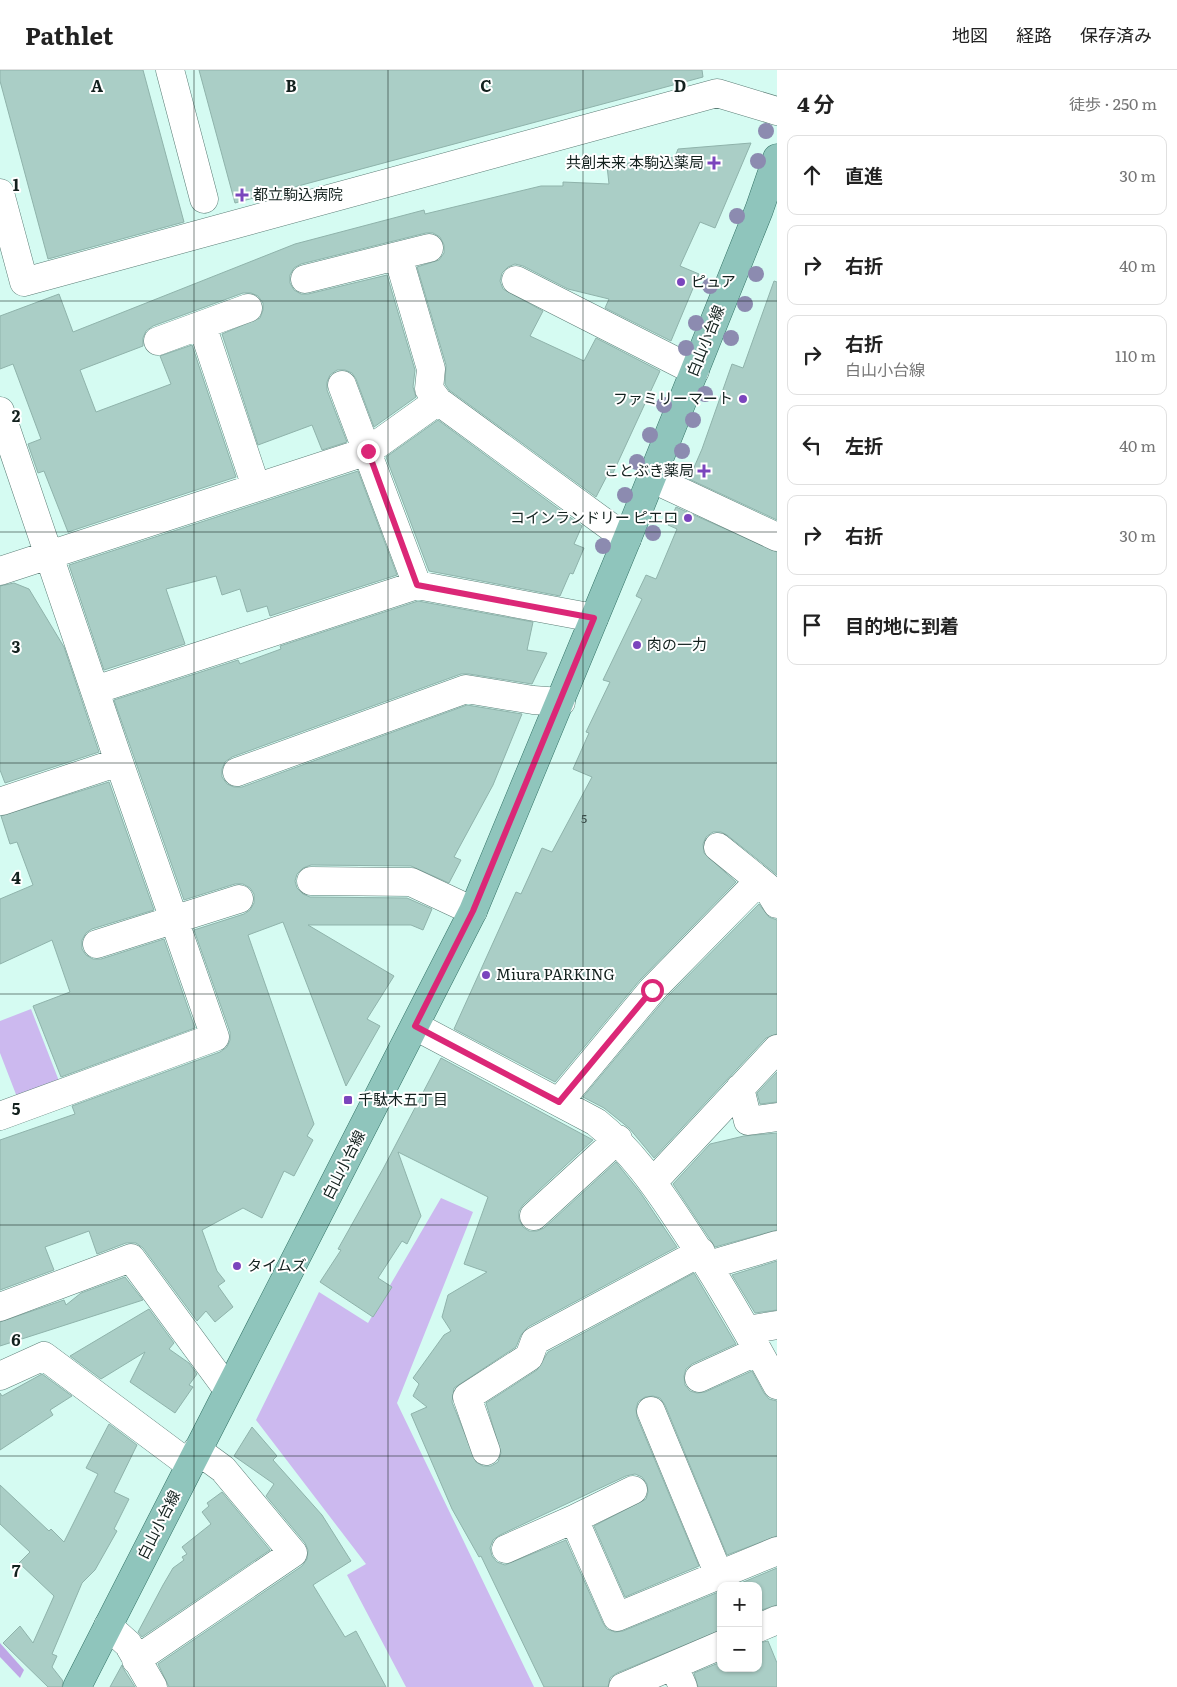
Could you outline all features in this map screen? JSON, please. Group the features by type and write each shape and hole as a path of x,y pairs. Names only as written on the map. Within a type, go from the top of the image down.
{"main road":[{"name":"白山小台線","path":"78,1687 473,911 695,371 777,158"}],"street":[{"path":"170,70 204,199"},
{"path":"0,193 24,282 716,93 777,111"},
{"path":"305,279 429,248"},
{"path":"398,256 431,368 429,389 438,401 627,539"},
{"path":"516,280 695,371"},
{"path":"158,341 248,308"},
{"path":"202,325 256,487"},
{"path":"342,385 417,585"},
{"path":"0,571 368,451 438,401"},
{"path":"0,411 118,762 176,919 215,1037 0,1116"},
{"path":"651,478 777,536"},
{"path":"95,690 417,585 594,618"},
{"path":"237,772 466,689 533,700 560,702"},
{"path":"2,802 118,762"},
{"path":"718,847 760,880 777,904"},
{"path":"311,880 411,882 473,911"},
{"path":"559,1102 652,990 760,880"},
{"path":"98,944 239,900"},
{"path":"415,1026 596,1122 618,1139 653,1182 705,1259 765,1359"},
{"path":"653,1182 777,1048"},
{"path":"740,1088 748,1121 777,1117"},
{"path":"534,1216 618,1139"},
{"path":"486,1451 467,1397 529,1357 535,1341 705,1259 777,1245"},
{"path":"0,1307 131,1258 228,1390"},
{"path":"765,1359 777,1325"},
{"path":"0,1376 44,1356 194,1457 222,1469 293,1553 136,1660"},
{"path":"699,1378 765,1359"},
{"path":"651,1410 719,1575"},
{"path":"506,1549 574,1519 632,1490"},
{"path":"574,1519 617,1617 777,1551"},
{"path":"760,1627 777,1620"},
{"path":"108,1626 128,1644 153,1687"},
{"path":"623,1687 678,1676 717,1648"}],"shaded area":[{"path":"31,1009 59,1081 17,1097 0,1053 0,1021"},
{"path":"441,1198 473,1212 397,1403 534,1687 406,1687 347,1575 366,1564 256,1420 319,1292 368,1323"},
{"path":"0,1643 24,1670 20,1678 0,1657"}],"building":[{"path":"0,70 143,70 184,222 48,259 0,81"},
{"path":"199,70 702,70 703,77 235,203"},
{"path":"751,143 715,228 700,222 680,266 699,274 671,341 605,308 609,299 568,289 523,266 515,264 508,267 502,273 500,281 503,289 543,311 530,336 584,361 596,338 660,371 613,473 609,472 596,497 449,390 445,384 446,365 417,267 439,260 444,253 444,245 440,237 433,233 426,233 301,264 294,268 290,275 290,283 294,290 301,294 308,294 387,275 415,370 413,387 416,397 374,427 356,379 352,373 345,370 337,370 330,375 327,382 327,390 347,442 322,450 312,425 258,445 222,334 260,318 263,303 258,296 251,293 243,293 153,326 146,331 143,338 143,346 80,370 96,412 171,384 160,356 192,345 236,477 68,532 44,471 38,473 28,444 41,439 13,364 0,369 0,316 59,294 73,332 295,244 424,210 425,214 541,186 563,186 563,182 609,184 607,166 675,157 678,149"},
{"path":"774,281 777,282 777,520 689,479 702,449 732,364 743,368"},
{"path":"438,420 582,526 574,544 584,548 573,574 570,573 560,596 429,571 386,457"},
{"path":"358,471 397,575 270,616 267,606 247,612 240,589 222,595 216,576 166,589 185,644 104,670 69,565"},
{"path":"676,507 777,552 777,875 727,835 721,832 713,832 706,837 703,844 704,853 736,882 640,980 555,1082 454,1029 516,892 521,894 542,848 552,852 592,777 573,769 589,733 586,732 610,682 603,680 642,599 636,596 646,575 656,579 677,529 668,525"},
{"path":"14,583 29,589 64,647 99,752 5,783 0,770 0,586"},
{"path":"418,601 533,622 527,650 547,653 532,684 461,674 232,757 225,762 222,769 222,777 227,784 234,787 242,787 467,705 522,714 493,785 454,857 461,860 449,883 411,866 311,865 303,868 297,874 295,881 297,888 303,894 310,897 407,898 432,909 423,930 411,925 308,925 394,976 367,1019 380,1026 346,1086 283,922 248,935 314,1124 307,1136 313,1140 294,1176 284,1171 262,1218 243,1208 202,1230 217,1271 225,1281 218,1286 233,1307 215,1322 206,1311 197,1321 143,1248 136,1243 126,1243 97,1254 89,1231 45,1247 54,1270 0,1290 0,1140 75,1114 72,1106 220,1052 227,1047 230,1040 230,1032 194,930 244,914 250,910 254,903 254,894 250,888 243,884 235,884 184,900 114,700 238,660 240,664 281,649 280,646"},
{"path":"109,782 154,910 92,929 86,933 82,940 82,949 86,955 93,959 101,959 164,939 195,1028 61,1077 33,1006 70,992 52,940 0,964 0,899 33,885 17,842 10,844 1,816"},
{"path":"759,904 769,917 777,920 777,1034 766,1038 654,1158 629,1128 604,1108 583,1097 664,1000"},
{"path":"441,1058 593,1140 523,1205 519,1211 519,1219 523,1227 529,1231 537,1231 544,1228 616,1162 640,1192 677,1247 528,1327 521,1335 516,1347 454,1388 452,1402 476,1462 483,1466 491,1466 498,1462 501,1453 486,1403 537,1370 548,1352 694,1273 736,1344 692,1364 686,1369 684,1376 685,1385 690,1391 697,1393 705,1392 752,1371 769,1399 777,1401 777,1536 727,1555 665,1405 660,1398 653,1396 645,1397 638,1402 636,1409 637,1417 699,1566 625,1597 594,1526 646,1499 648,1492 647,1484 642,1477 635,1474 626,1476 500,1535 493,1540 490,1548 492,1556 497,1562 505,1565 566,1540 603,1623 607,1629 615,1632 623,1631 717,1593 717,1632 617,1673 610,1678 608,1687 544,1687 481,1556 479,1557 452,1509 411,1414 427,1407 413,1396 419,1384 413,1378 444,1335 451,1331 442,1317 448,1295 487,1272 464,1264 488,1197 398,1152 421,1216 407,1244 402,1241 378,1278 392,1287 373,1317 320,1282 341,1250 338,1249 383,1169"},
{"path":"777,1072 777,1102 760,1104 757,1093"},
{"path":"777,1133 777,1230 715,1247 673,1184 710,1144 744,1136"},
{"path":"777,1261 777,1310 755,1313 732,1275"},
{"path":"125,1277 143,1300 0,1346 0,1322 64,1300 66,1305 81,1293"},
{"path":"149,1309 174,1343 169,1349 189,1363 197,1374 189,1385 193,1387 175,1413 130,1382 145,1352 101,1379 70,1356"},
{"path":"42,1374 72,1396 50,1410 53,1415 0,1450 0,1393 2,1396"},
{"path":"109,1424 137,1445 114,1492 129,1499 114,1529 117,1531 95,1570 82,1583 52,1654 57,1656 52,1667 63,1681 62,1687 48,1687 3,1643 20,1626 33,1643 54,1596 19,1563 30,1552 0,1524 0,1485 49,1531 51,1529 64,1542 98,1474 86,1468"},
{"path":"252,1427 277,1456 273,1460 322,1515 351,1561 313,1585 345,1637 356,1631 386,1687 169,1687 158,1664 302,1566 307,1559 308,1550 305,1543 266,1496 274,1484 234,1456"},
{"path":"222,1492 270,1550 142,1637 138,1632 163,1585 173,1568 184,1560 182,1557 187,1554 182,1547 211,1524 202,1512 209,1506 207,1503"},
{"path":"777,1568 777,1605 762,1610 762,1582 744,1582"},
{"path":"768,1641 777,1663 777,1687 698,1687 694,1673 717,1664 717,1672 762,1672 762,1642"},
{"path":"122,1665 123,1668 135,1687 110,1687"}],"place":[{"name":"共創未来 本駒込薬局","path":"714,163"},
{"name":"都立駒込病院","path":"242,195"},
{"name":"ピュア","path":"681,282"},
{"name":"ファミリーマート","path":"743,399"},
{"name":"ことぶき薬局","path":"704,471"},
{"name":"コインランドリー ピエロ","path":"688,518"},
{"name":"肉の一力","path":"637,645"},
{"name":"Miura PARKING","path":"486,975"},
{"name":"千駄木五丁目","path":"348,1100"},
{"name":"タイムズ","path":"237,1266"}],"route":[{"path":"368,451 417,585 594,618 473,911 415,1026 559,1102 652,990"}]}
